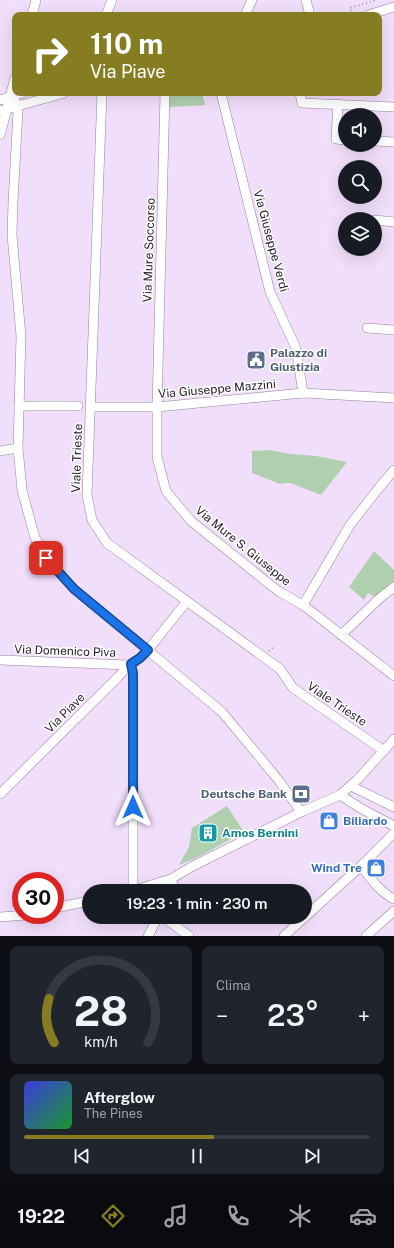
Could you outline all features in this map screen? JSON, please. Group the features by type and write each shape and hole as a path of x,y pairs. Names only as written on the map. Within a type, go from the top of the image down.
{"street":[{"path":"33,12 36,0"},
{"path":"107,12 112,0"},
{"path":"246,12 252,0"},
{"path":"306,0 309,12"},
{"path":"378,12 394,7"},
{"path":"0,135 4,110 12,89"},
{"path":"0,100 13,96"},
{"path":"4,110 53,96"},
{"name":"Viale Trieste","path":"102,96 87,495 92,520 106,543 280,669 292,688 384,751"},
{"name":"Via Mure Soccorso","path":"157,407 165,96"},
{"name":"Via Giuseppe Verdi","path":"222,96 270,292 296,348 303,393"},
{"path":"301,96 302,103 394,107"},
{"path":"10,97 14,99 18,106 12,235 21,336 18,448 22,490 34,538 46,558 74,589 222,712 280,782 301,812"},
{"path":"338,104 336,140 338,140"},
{"path":"382,141 394,142"},
{"path":"382,221 394,222"},
{"path":"367,328 394,330"},
{"name":"Via Giuseppe Mazzini","path":"90,407 157,407 303,393 394,398"},
{"path":"19,406 78,406"},
{"name":"Via Mure S. Giuseppe","path":"157,407 157,457 166,491 191,520 278,591 302,605 394,676"},
{"path":"0,451 18,448"},
{"path":"302,605 350,525 394,470"},
{"path":"341,635 380,598 394,587"},
{"name":"Via Piave","path":"0,794 130,664 140,658 148,650 186,601"},
{"name":"Via Domenico Piva","path":"0,660 130,664"},
{"path":"130,664 133,674 130,884"},
{"path":"148,884 171,879 191,867 301,812 340,795 351,786 394,739"},
{"path":"351,786 394,806"},
{"path":"340,795 394,826"},
{"path":"284,936 361,866 394,833"},
{"path":"361,866 372,880 388,896 394,899"},
{"path":"171,879 173,884"},
{"path":"64,906 82,902"},
{"path":"366,936 394,911"},
{"path":"0,917 12,916"},
{"path":"148,936 154,924"},
{"path":"173,924 189,936"}],"path":[{"path":"351,12 350,8 376,0"}],"green space":[{"path":"169,96 203,96 205,105 169,107"},
{"path":"269,450 290,454 316,456 347,462 321,495 291,483 280,484 252,473 252,451"},
{"path":"374,551 394,570 394,581 375,597 368,593 364,600 349,587"},
{"path":"227,806 244,832 200,856 179,865 189,847 192,828"}],"place":[{"name":"Palazzo di Giustizia","path":"256,360"},
{"name":"Deutsche Bank","path":"301,794"},
{"name":"Biliardo","path":"329,821"},
{"name":"Amos Bernini","path":"208,833"},
{"name":"Wind Tre","path":"376,868"}],"route":[{"path":"46,558 74,589 148,650 131,664 133,674 133,807"}]}
